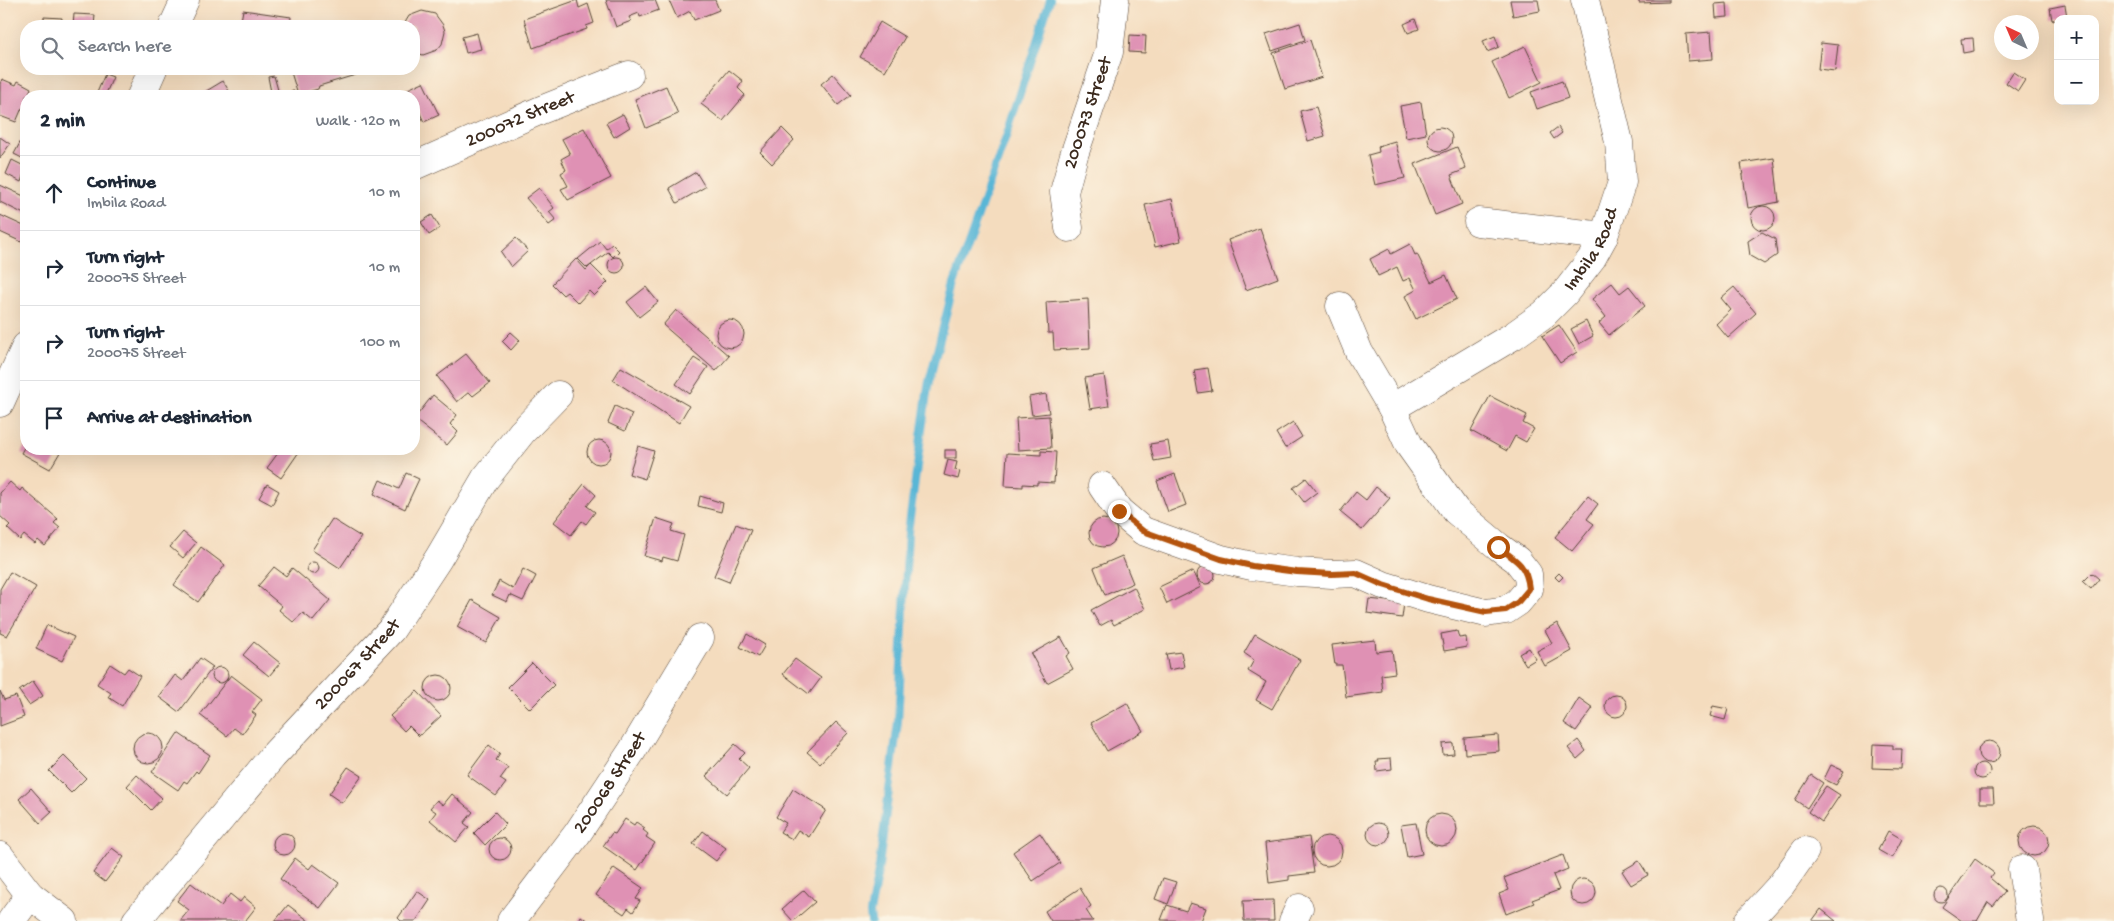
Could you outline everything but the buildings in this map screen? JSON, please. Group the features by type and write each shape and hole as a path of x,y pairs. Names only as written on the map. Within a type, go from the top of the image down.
{"street":[{"path":"176,20 185,0"},
{"name":"200073 Street","path":"1069,228 1064,192 1074,155 1108,52 1115,0"},
{"name":"Imbila Road","path":"1392,408 1514,336 1544,314 1576,279 1592,258 1604,236 1622,182 1619,142 1585,0"},
{"path":"144,90 150,75"},
{"name":"200072 Street","path":"420,163 542,110 630,75"},
{"path":"1478,222 1604,236"},
{"path":"1102,486 1119,511 1143,531 1221,559 1252,566 1297,572 1356,573 1383,585 1428,599 1486,612 1506,610 1518,602 1529,589 1528,574 1517,560 1481,533 1449,502 1409,445 1392,408 1359,352 1340,306"},
{"path":"0,403 20,359"},
{"name":"200067 Street","path":"136,921 272,757 391,630 438,559 484,479 522,432 558,395"},
{"name":"200068 Street","path":"512,921 577,834 632,750 700,638"},
{"path":"1748,921 1781,885 1805,851"},
{"path":"0,856 30,895 64,921"},
{"path":"2022,869 2030,921"},
{"path":"12,921 30,895"}],"waterway":[{"path":"871,921 870,913 879,866 898,722 908,532 928,386 954,284 1006,137 1050,0"}],"route":[{"path":"1119,511 1143,531 1221,559 1252,566 1297,572 1356,573 1383,585 1428,599 1486,612 1506,610 1518,602 1529,589 1528,574 1517,560 1498,547"}]}
